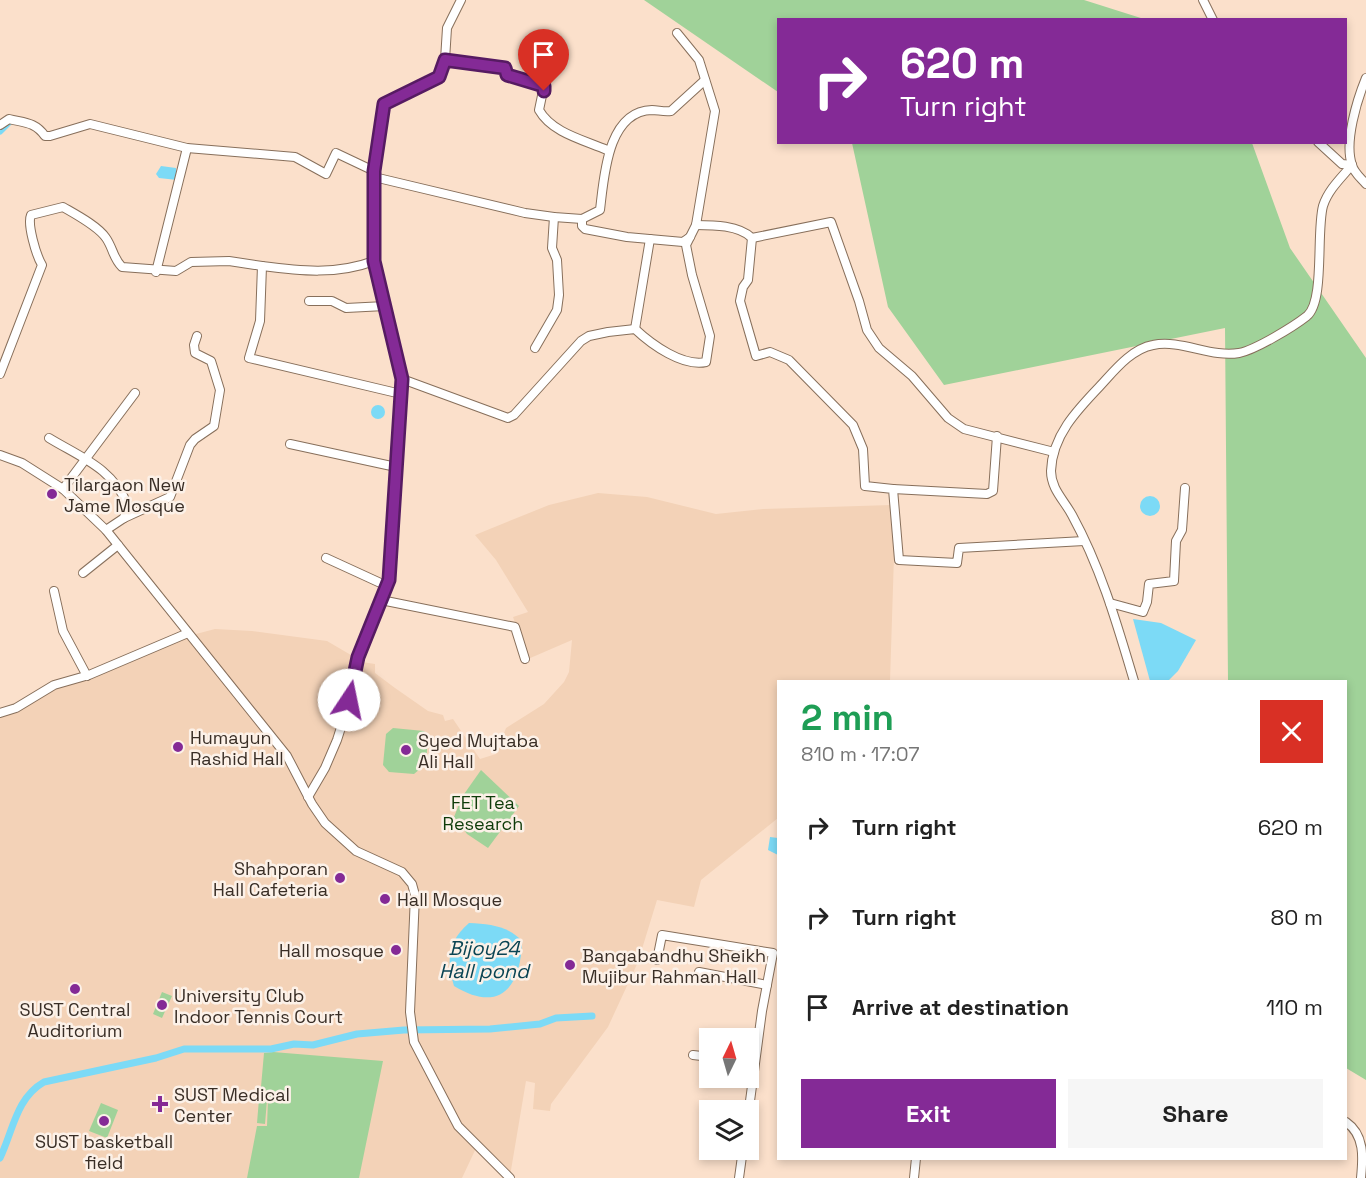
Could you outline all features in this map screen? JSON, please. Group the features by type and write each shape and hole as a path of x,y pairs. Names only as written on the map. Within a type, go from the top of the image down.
{"street":[{"path":"308,797 326,768 337,740 352,693 358,657 387,586 402,379 374,261 374,174 384,104 439,77 445,60 447,28 462,0"},
{"path":"1203,0 1212,18"},
{"path":"635,329 648,342 695,364 706,362 710,336 688,262 686,245 696,225 715,111 699,60 677,33"},
{"path":"445,60 494,65 505,68 507,75 544,86 539,110 544,118 554,127 607,150"},
{"path":"1366,78 1353,112 1352,165 1366,184"},
{"path":"0,125 9,119 33,123 45,136 50,136 90,124 187,148 295,157 326,174 336,153 374,174 555,217 582,219 600,210 607,150 626,122 652,110 671,111 705,80"},
{"path":"1320,144 1342,164 1352,165"},
{"path":"156,272 187,148"},
{"path":"1134,680 1104,583 1072,515 1054,488 1051,474 1054,452 1067,423 1118,367 1139,350 1154,344 1174,344 1239,353 1308,315 1316,303 1319,233 1324,204 1328,195 1352,165"},
{"path":"0,374 42,265 33,245 33,231 28,221 31,214 63,207 101,232 108,240 114,260 122,267 156,272 176,271 191,262 229,261 309,272 357,267 374,261"},
{"path":"535,348 556,310 559,295 559,275 552,248 555,217"},
{"path":"582,219 582,226 585,229 683,242 691,236"},
{"path":"752,238 831,222 867,330 879,348 912,376 948,418 964,429 1054,452"},
{"path":"696,225 717,225 747,234 752,238"},
{"path":"752,238 748,280 743,287 740,301 756,356 770,352 789,360 826,399 843,412 853,425 863,449 865,486 987,494 993,491 997,436"},
{"path":"635,329 650,239"},
{"path":"262,266 261,321 249,358 401,394"},
{"path":"309,301 332,301 346,308 385,306"},
{"path":"402,379 508,418 514,415 581,341 589,336 635,329"},
{"path":"106,530 124,518 170,497 190,445 214,426 220,390 211,361 195,353 194,345 197,336"},
{"path":"63,489 135,393"},
{"path":"49,438 105,470 128,506 124,518"},
{"path":"290,444 396,467"},
{"path":"0,455 22,463 63,489 106,530 287,756 308,797 325,823 356,851 395,867 412,884 415,902 412,1030 414,1042 458,1126 510,1178"},
{"path":"1110,603 1143,612 1148,602 1149,584 1174,581 1176,541 1182,530 1185,488"},
{"path":"893,489 899,560 957,562 959,548 1084,541"},
{"path":"83,573 118,545"},
{"path":"326,558 387,586"},
{"path":"54,591 63,631 87,676"},
{"path":"381,600 515,627 525,659"},
{"path":"0,713 16,708 54,685 87,676 188,633"},
{"path":"657,960 662,935 773,953 759,1028"},
{"path":"699,972 767,985"},
{"path":"693,1055 699,1056"},
{"path":"1347,1123 1363,1142 1361,1178"},
{"path":"739,1178 741,1160"},
{"path":"914,1178 916,1160"}],"shaded area":[{"path":"598,493 647,497 716,514 763,509 891,505 894,556 890,680 777,680 777,819 701,880 694,907 657,900 638,962 608,1027 551,1104 550,1111 533,1109 535,1083 526,1081 510,1176 478,1144 462,1178 0,1178 0,718 18,712 52,689 110,671 196,634 215,629 252,631 327,641 356,658 355,661 375,664 375,673 395,688 428,711 443,715 445,721 453,719 480,759 496,754 506,728 544,704 564,682 569,672 572,640 528,659 513,617 528,612 496,560 475,535 549,505"}],"green space":[{"path":"644,0 1084,0 1141,18 777,18 777,91"},
{"path":"852,144 1252,144 1290,248 1366,358 1366,1080 1347,1069 1347,680 1228,680 1225,328 944,385 888,307"},
{"path":"393,728 424,731 428,736 426,764 414,774 389,772 383,765 386,734"},
{"name":"FET Tea Research","path":"481,770 519,806 488,848 467,834 454,817 462,797"},
{"name":"University Club Indoor Tennis Court","path":"162,992 172,996 162,1018 153,1014"},
{"path":"264,1053 383,1061 359,1178 247,1178 257,1126 267,1126 268,1099 260,1098"},
{"path":"259,1099 267,1100 265,1124 257,1123"},
{"name":"SUST basketball field","path":"101,1103 118,1110 107,1138 89,1131"}],"water":[{"path":"161,166 176,168 177,180 159,178 156,174"},
{"path":"375,405 381,405 385,412 381,419 375,419 371,415 371,409"},
{"path":"1150,496 1157,499 1160,506 1157,513 1150,516 1143,513 1140,506 1143,499"},
{"path":"1133,619 1161,623 1196,640 1178,671 1169,680 1150,680"},
{"path":"770,837 777,838 777,854 768,850"},
{"name":"Bijoy24 Hall pond","path":"469,923 498,927 511,932 522,941 521,957 512,983 505,991 495,996 484,997 470,994 454,986 450,968 451,952 457,937"}],"waterway":[{"path":"0,131 9,122"},
{"path":"0,1158 21,1106 27,1097 44,1082 156,1058 184,1049 271,1049 294,1044 313,1045 357,1034 404,1030 490,1029 540,1024 556,1018 592,1016"}],"place":[{"name":"Tilargaon New Jame Mosque","path":"52,494"},
{"name":"Humayun Rashid Hall","path":"178,747"},
{"name":"Syed Mujtaba Ali Hall","path":"406,750"},
{"name":"Shahporan Hall Cafeteria","path":"340,878"},
{"name":"Hall Mosque","path":"385,899"},
{"name":"Hall mosque","path":"396,950"},
{"name":"Bangabandhu Sheikh Mujibur Rahman Hall","path":"570,965"},
{"name":"SUST Central Auditorium","path":"75,989"},
{"name":"University Club Indoor Tennis Court","path":"162,1005"},
{"name":"SUST Medical Center","path":"160,1104"},
{"name":"SUST basketball field","path":"104,1121"}],"route":[{"path":"349,700 358,657 389,580 402,379 374,261 374,171 384,104 439,77 445,60 505,68 504,72 507,75 544,86 544,91"}]}
